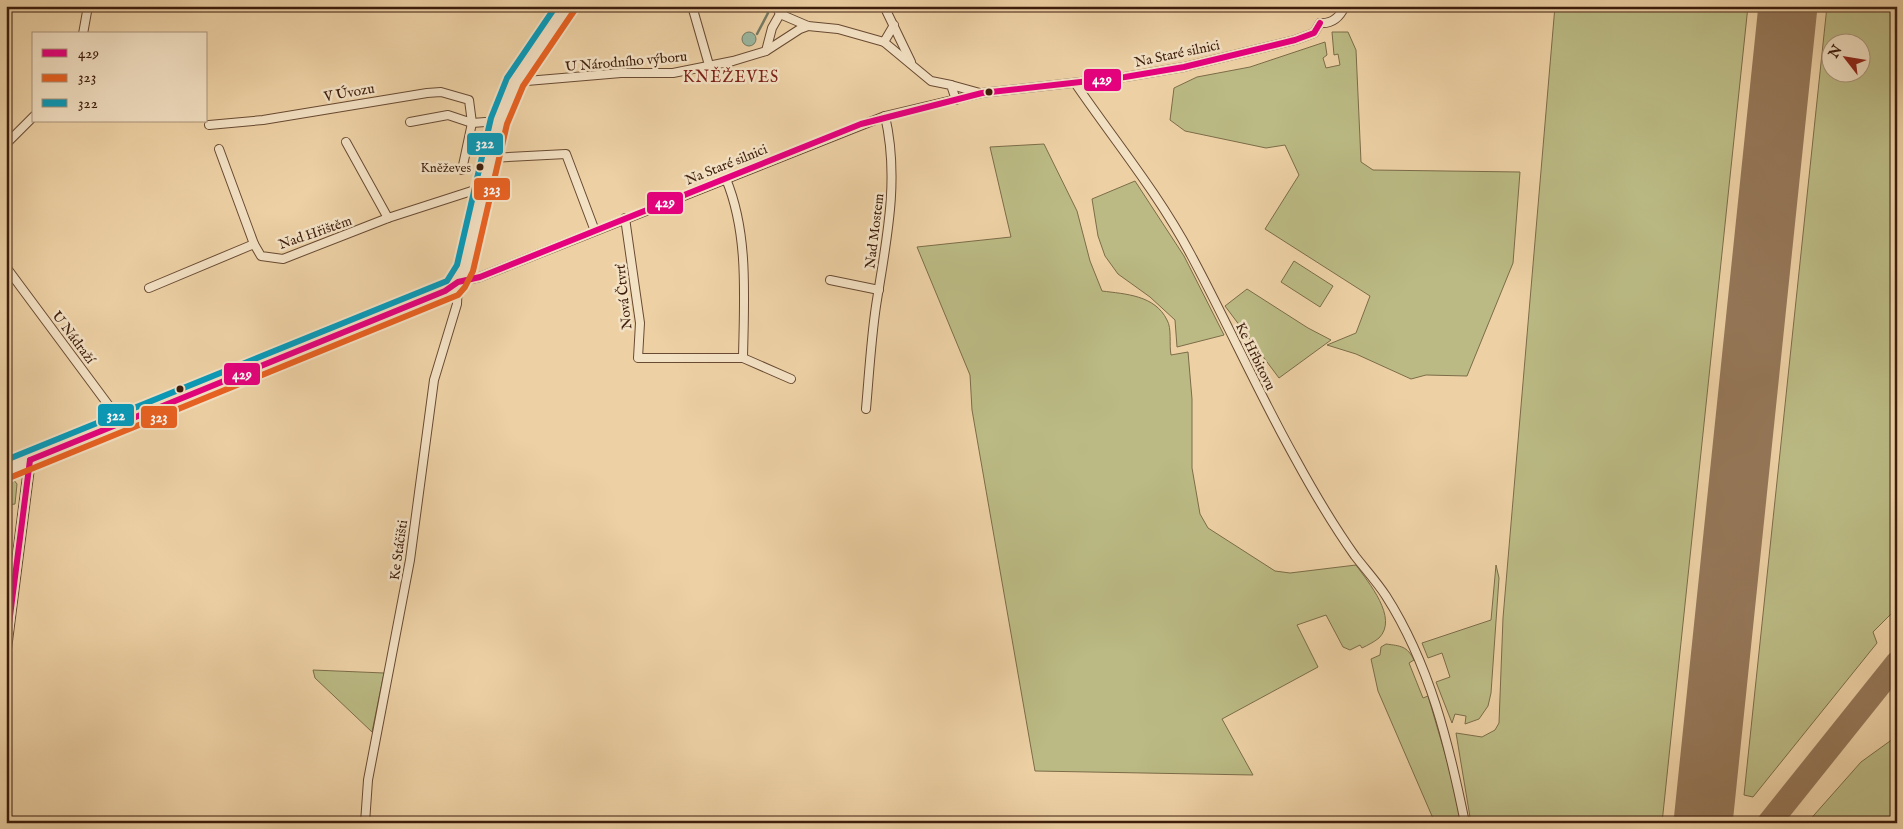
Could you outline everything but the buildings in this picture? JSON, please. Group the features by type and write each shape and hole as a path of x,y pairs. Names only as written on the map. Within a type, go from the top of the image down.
{"street":[{"path":"83,32 88,6"},
{"path":"458,282 465,268 499,121 515,82 567,6"},
{"path":"692,6 709,65"},
{"path":"776,6 780,14 808,26 838,29 884,42 931,81 982,93"},
{"path":"766,51 772,28 787,6"},
{"path":"884,6 912,64"},
{"name":"Na Staré silnici","path":"6,470 445,291 458,282 480,277 885,116 982,93 1075,83 1184,67 1286,42 1314,33 1320,24 1330,22 1339,17 1345,6"},
{"path":"884,42 894,25"},
{"name":"U Národního výboru","path":"515,82 621,73 673,72 733,61 766,51 800,29 808,26"},
{"name":"Ke Hřbitovu","path":"1075,83 1134,163 1190,253 1273,419 1306,478 1342,537 1387,597 1412,643 1438,708 1465,823"},
{"path":"951,85 956,100"},
{"name":"V Úvozu","path":"209,125 263,120 394,97 441,92 470,100 472,123"},
{"path":"410,122 448,115 472,123 499,121"},
{"name":"Nad Mostem","path":"866,409 879,290 889,233 892,197 885,116"},
{"path":"6,144 32,118"},
{"path":"462,170 472,123"},
{"path":"346,142 388,218"},
{"path":"149,288 254,244 218,150"},
{"path":"490,158 566,154 595,231"},
{"path":"726,179 735,203 740,242 744,285 743,358"},
{"name":"Nad Hřištěm","path":"254,244 261,256 283,259 388,218 484,187"},
{"name":"Nová Čtvrť","path":"625,218 640,323 638,358 743,358 791,379"},
{"name":"U Nádraží","path":"6,267 121,422"},
{"name":"Nad Mostem","path":"830,280 879,290"},
{"name":"Ke Stáčišti","path":"365,823 368,780 410,560 434,380 457,304 458,282"},
{"path":"6,649 30,460"}],"shaded area":[{"path":"1555,6 1748,6 1662,823 1471,823 1456,733 1482,737 1495,730 1499,723 1503,618"},
{"path":"1827,6 1897,6 1897,608 1873,632 1877,643 1753,797 1744,795 1820,73 1820,82 1870,82 1870,32 1824,32"},
{"path":"746,32 752,32 756,39 752,46 746,46 742,42 742,36"},
{"path":"1332,32 1348,32 1356,50 1361,162 1373,170 1520,172 1513,263 1467,376 1426,375 1411,379 1356,354 1327,345 1356,333 1370,296 1265,229 1299,175 1285,145 1266,148 1185,131 1170,120 1174,88 1197,77 1250,67 1325,42 1327,55 1323,58 1326,68 1340,65 1338,54 1334,55"},
{"path":"1044,144 1077,211 1090,261 1102,291 1139,297 1155,305 1169,323 1171,355 1188,352 1192,399 1192,468 1200,514 1208,528 1275,571 1290,573 1356,565 1374,590 1384,611 1386,621 1384,630 1379,638 1362,648 1360,645 1350,650 1343,647 1326,615 1297,625 1318,667 1222,719 1253,775 1035,771 972,410 970,375 917,247 1011,237 990,147"},
{"path":"1135,181 1184,256 1224,335 1177,347 1175,320 1150,297 1118,274 1105,256 1098,236 1092,199"},
{"path":"1294,261 1333,286 1320,307 1281,282"},
{"path":"1247,289 1308,328 1331,340 1279,378 1225,306"},
{"path":"13,479 17,484 15,504 8,505 6,481"},
{"path":"1496,565 1499,578 1491,693 1488,706 1479,719 1465,724 1466,716 1455,714 1452,723 1436,682 1450,677 1442,653 1428,658 1422,643 1491,620"},
{"path":"1386,644 1406,649 1414,660 1409,663 1423,698 1428,696 1453,781 1461,823 1435,823 1378,691 1371,659 1380,655 1381,647"},
{"path":"313,670 384,673 372,732 315,678"},
{"path":"1897,736 1897,823 1807,823 1861,762"}],"waterway":[{"path":"757,34 768,13 767,6"}],"taxiway":[{"path":"1769,823 1897,663"}],"runway":[{"path":"1703,823 1788,6"}],"transit line":[{"name":"322","path":"6,460 447,281 457,265 491,118 507,78 556,6"},
{"name":"323","path":"9,478 458,295 465,287 473,271 507,124 523,86 574,11"},
{"name":"429","path":"30,460 445,291 458,282 480,277 861,124 982,93 1125,77 1184,67 1295,40 1314,33 1320,23"},
{"name":"429","path":"6,647 30,460"}],"place":[{"name":"Kněževes","path":"480,167"}],"district":[{"name":"KNĚŽEVES","path":"731,76"}]}
